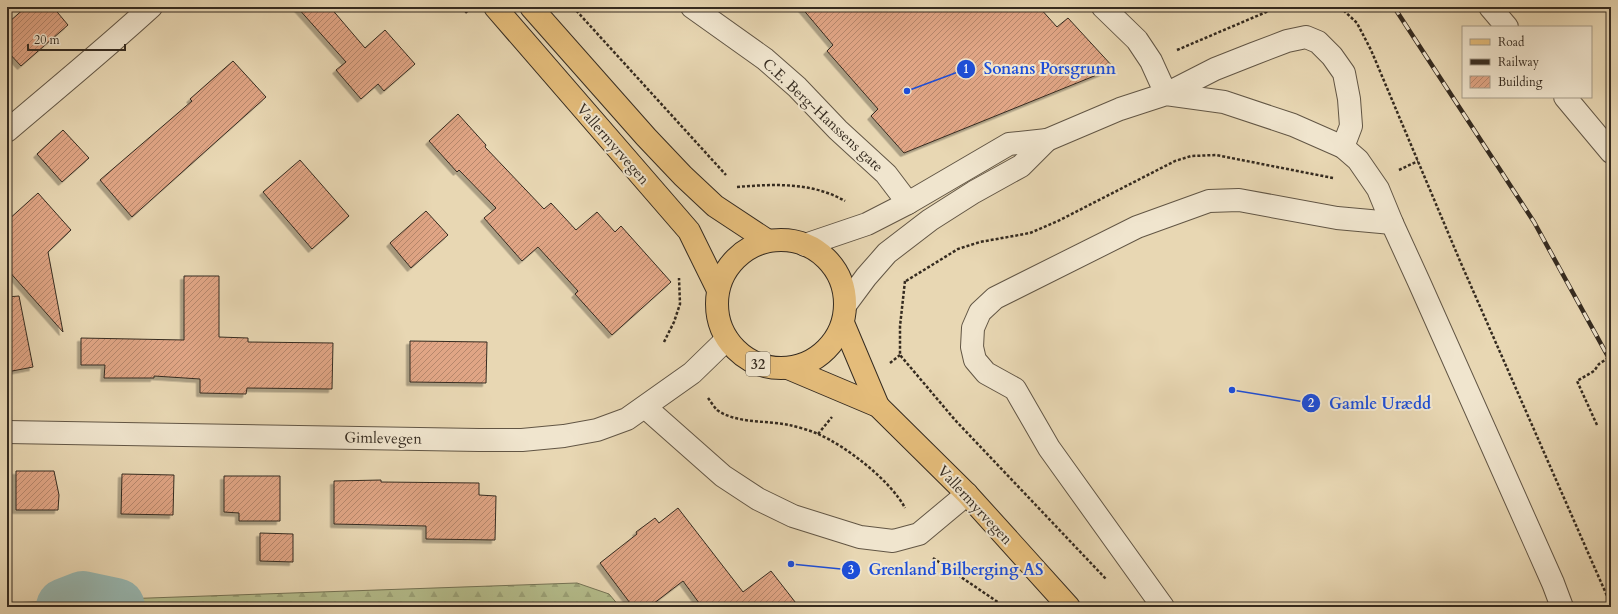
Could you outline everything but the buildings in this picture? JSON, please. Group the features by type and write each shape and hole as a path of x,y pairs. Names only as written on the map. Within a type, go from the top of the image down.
{"main road":[{"name":"Vallermyrvegen","path":"495,7 689,231 718,290"},
{"name":"Vallermyrvegen","path":"532,7 646,137 683,176 716,206 768,241"},
{"name":"32","path":"787,240 805,245 822,254 835,268 844,285 844,314 835,340 822,354 806,364 788,368 770,367 752,362 738,352 727,339 720,324 717,307 718,290 724,273 735,260 750,248 768,241 787,240"},
{"name":"Vallermyrvegen","path":"844,314 878,406"},
{"name":"Vallermyrvegen","path":"788,368 878,406 967,494 1069,607"}],"street":[{"path":"7,131 151,7"},
{"name":"C.E. Berg-Hanssens gate","path":"693,7 765,59 797,87 838,130 886,174 908,203"},
{"path":"1103,7 1137,40 1151,61 1166,94"},
{"path":"1490,7 1506,26"},
{"path":"805,245 867,224 908,203 1009,144 1047,140 1120,109 1166,94 1215,69 1287,40 1306,37 1318,42 1332,56 1344,73 1349,99 1351,126 1343,147"},
{"path":"1166,94 1224,102 1293,125 1343,147 1358,160 1378,189 1553,582 1562,607"},
{"path":"1566,98 1611,152"},
{"path":"844,314 866,277 887,253 930,220 974,192 1022,166 1047,140"},
{"path":"1162,607 1049,448 1015,389 986,373 975,360 972,347 973,328 980,312 995,298 1137,227 1210,201 1239,200 1337,218 1392,223"},
{"name":"Gimlevegen","path":"7,432 479,440 522,440 564,436 597,430 627,419 692,373 727,339"},
{"path":"645,407 724,476 758,498 794,516 860,537 893,541 919,534 967,494"}],"path":[{"path":"573,7 726,175"},
{"path":"1151,61 1278,7"},
{"path":"1340,7 1357,23 1371,50 1457,254 1611,605"},
{"path":"732,181 737,187 767,184 800,186 831,193 849,204"},
{"path":"906,281 958,249 980,242 1030,233"},
{"path":"664,342 674,322 680,304 679,275"},
{"path":"902,275 906,281 900,326 900,355 955,420 1110,583"},
{"path":"1597,425 1577,381 1594,371 1599,364 1611,356"},
{"path":"708,398 716,409 726,415 789,425 818,434 843,448 865,464 902,502 934,559 1005,607"},
{"path":"818,434 836,412"}],"green space":[{"path":"577,583 609,594 620,607 7,607 7,603"}],"waterway":[{"path":"65,607 83,600 116,607"}],"railway":[{"path":"1394,7 1534,222 1611,362"}],"place":[{"name":"Sonans Porsgrunn","path":"907,91"},
{"name":"Gamle Urædd","path":"1232,390"},
{"name":"Grenland Bilberging AS","path":"791,564"}]}
